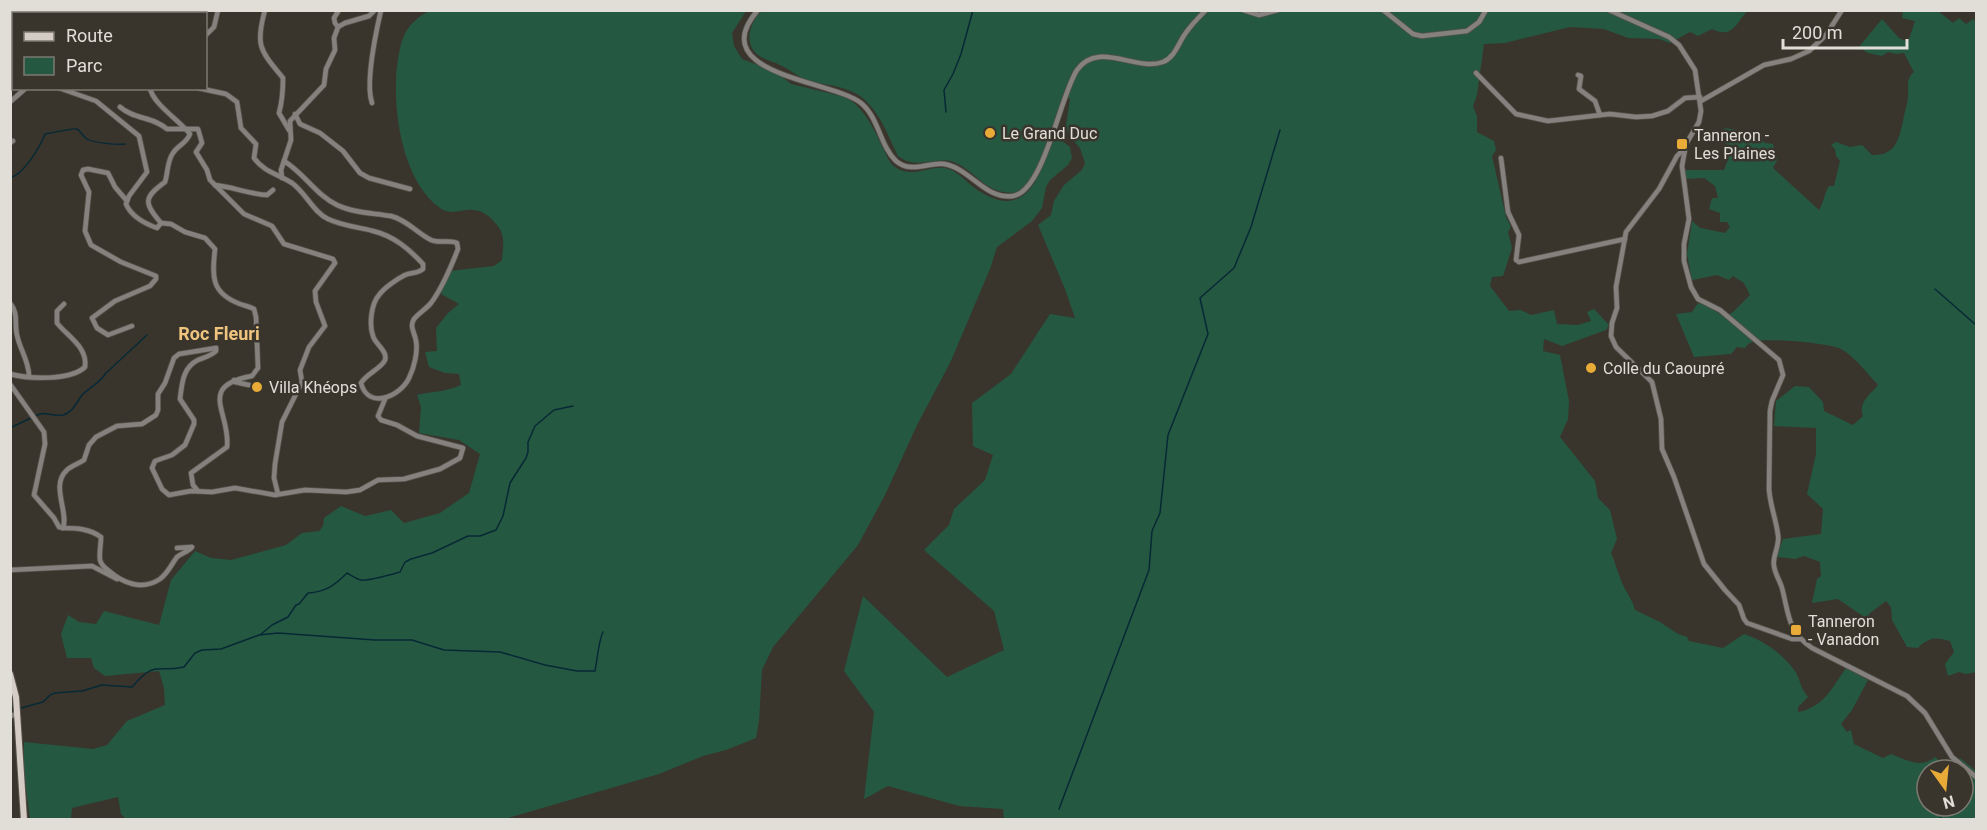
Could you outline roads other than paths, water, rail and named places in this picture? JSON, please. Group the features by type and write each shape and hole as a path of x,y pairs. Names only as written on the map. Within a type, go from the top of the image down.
{"main road":[{"path":"10,674 16,697 14,715 24,819"}],"street":[{"path":"207,34 214,27 218,10"},
{"path":"265,10 259,32 259,42 262,50 283,78 279,116 290,132"},
{"path":"338,27 334,23 334,18 339,10"},
{"path":"282,178 281,170 291,140 290,121 324,85 326,69 335,50 334,38 338,27 369,16 375,10"},
{"path":"372,104 369,92 381,10"},
{"path":"758,10 744,33 746,50 754,59 792,79 845,94 862,104 874,119 894,160 903,166 913,168 946,164 1001,196 1019,194 1034,180 1070,84 1081,65 1097,57 1150,63 1166,60 1173,55 1190,28 1206,10"},
{"path":"1244,10 1259,15 1278,10"},
{"path":"1383,10 1413,34 1422,36 1467,30 1479,22 1486,10"},
{"path":"1609,10 1669,37 1679,45 1695,70 1701,116 1684,151 1682,174 1689,219 1684,253 1691,287 1698,299 1720,310 1776,356 1783,370 1770,411 1770,500 1779,543 1773,566 1782,588 1791,626 1800,639 1812,648 1841,661 1912,701 1925,713 1948,752 1977,777"},
{"path":"1476,73 1516,114 1548,121 1610,114 1652,116 1668,111 1685,98 1700,99 1764,65 1791,59 1809,51 1826,35 1842,10"},
{"path":"1578,75 1581,76 1582,82 1579,89 1595,101 1599,116"},
{"path":"10,102 24,90"},
{"path":"65,90 96,101 139,136 147,172 127,201"},
{"path":"150,90 151,95 189,134 187,141 174,151 169,159 165,182 151,192 148,198 149,209 161,223 171,224 185,232 205,238 215,249 213,266 215,287 228,298 254,309 258,368 252,376 234,380 220,393 219,406 228,440 227,447 191,473 193,485 198,491"},
{"path":"201,90 218,91 233,98 239,109 241,128 256,144 254,158 260,167 295,185 323,216 391,238 407,248 423,264 423,269 419,272 406,275 382,291 374,305 371,316 372,334 386,358 384,363 361,383 366,394 371,398 384,399 403,387 408,380 416,356 417,342 412,325 414,319 430,304 442,284 458,249 457,243 454,241 441,243 431,240 402,220 336,204 284,161"},
{"path":"120,107 135,116 158,122 167,129 198,129 202,143 196,152 210,180 244,214 272,226 284,244 333,258 335,263 315,291 316,302 325,326 309,347 300,370 302,382 282,422 278,436 274,478 278,494"},
{"path":"295,114 300,124 320,133 344,151 360,173 369,178 410,189"},
{"path":"1684,151 1677,156 1651,200 1628,228 1616,287 1617,308 1611,336 1616,347 1652,382 1661,419 1662,449 1704,564 1739,605 1747,623 1792,639 1800,639"},
{"path":"1501,158 1508,212 1519,235 1516,260 1519,262 1625,239"},
{"path":"132,326 108,335 97,328 92,318 122,297 150,286 156,276 121,262 91,245 85,231 89,192 81,172 85,169 108,173 115,187 127,201 126,204 130,211 148,225 158,228 161,223"},
{"path":"215,185 252,194 267,195 273,190"},
{"path":"10,303 16,315 17,337 29,366 28,376"},
{"path":"10,374 39,378 55,377 77,372 85,367 86,361 73,337 57,323 57,311 64,304"},
{"path":"63,528 65,522 61,493 62,475 69,468 84,460 96,437 117,426 142,424 156,415 158,394 165,383 174,358 179,354 216,348 213,354 192,363 185,372 180,399 194,424 185,445 172,455 155,461 153,468 162,489 170,495 235,489 263,494 305,490 346,492 360,490 378,480 404,479 440,469 460,458 463,448 417,436 397,425 381,420 378,416 384,399"},
{"path":"234,380 249,385"},
{"path":"10,384 44,432 45,439 34,495 59,527 95,532 101,537 100,560 103,566 119,580"},
{"path":"10,570 92,566 112,578 134,585 147,584 158,580 168,571 179,555 188,552 192,547 177,548"}],"waterway":[{"path":"946,112 944,90 961,54 973,10"},
{"path":"10,178 26,166 45,134 77,129 90,140 125,144"},
{"path":"1059,809 1149,570 1152,531 1160,513 1168,435 1208,334 1200,298 1234,268 1251,227 1280,130"},
{"path":"1935,289 1976,325"},
{"path":"35,416 63,415 69,412 82,395 101,380 147,335"},
{"path":"260,635 272,625 288,617 308,593 330,587 347,573 364,580 400,572 405,562 411,559 432,553 468,536 480,536 496,530 503,516 510,483 526,458 528,442 535,426 554,410 573,406"},
{"path":"10,428 31,418"},
{"path":"21,708 43,702 55,693 82,691 102,685 132,687 151,670 184,667 195,653 202,650 221,649 259,635 278,633 375,640 412,640 444,650 500,652 545,665 577,671 595,671 603,632"}],"place":[{"name":"Le Grand Duc","path":"990,133"},
{"name":"Tanneron - Les Plaines","path":"1682,144"},
{"name":"Colle du Caoupré","path":"1591,368"},
{"name":"Villa Khéops","path":"257,387"},
{"name":"Tanneron - Vanadon","path":"1796,630"}],"district":[{"name":"Roc Fleuri","path":"219,333"}]}
